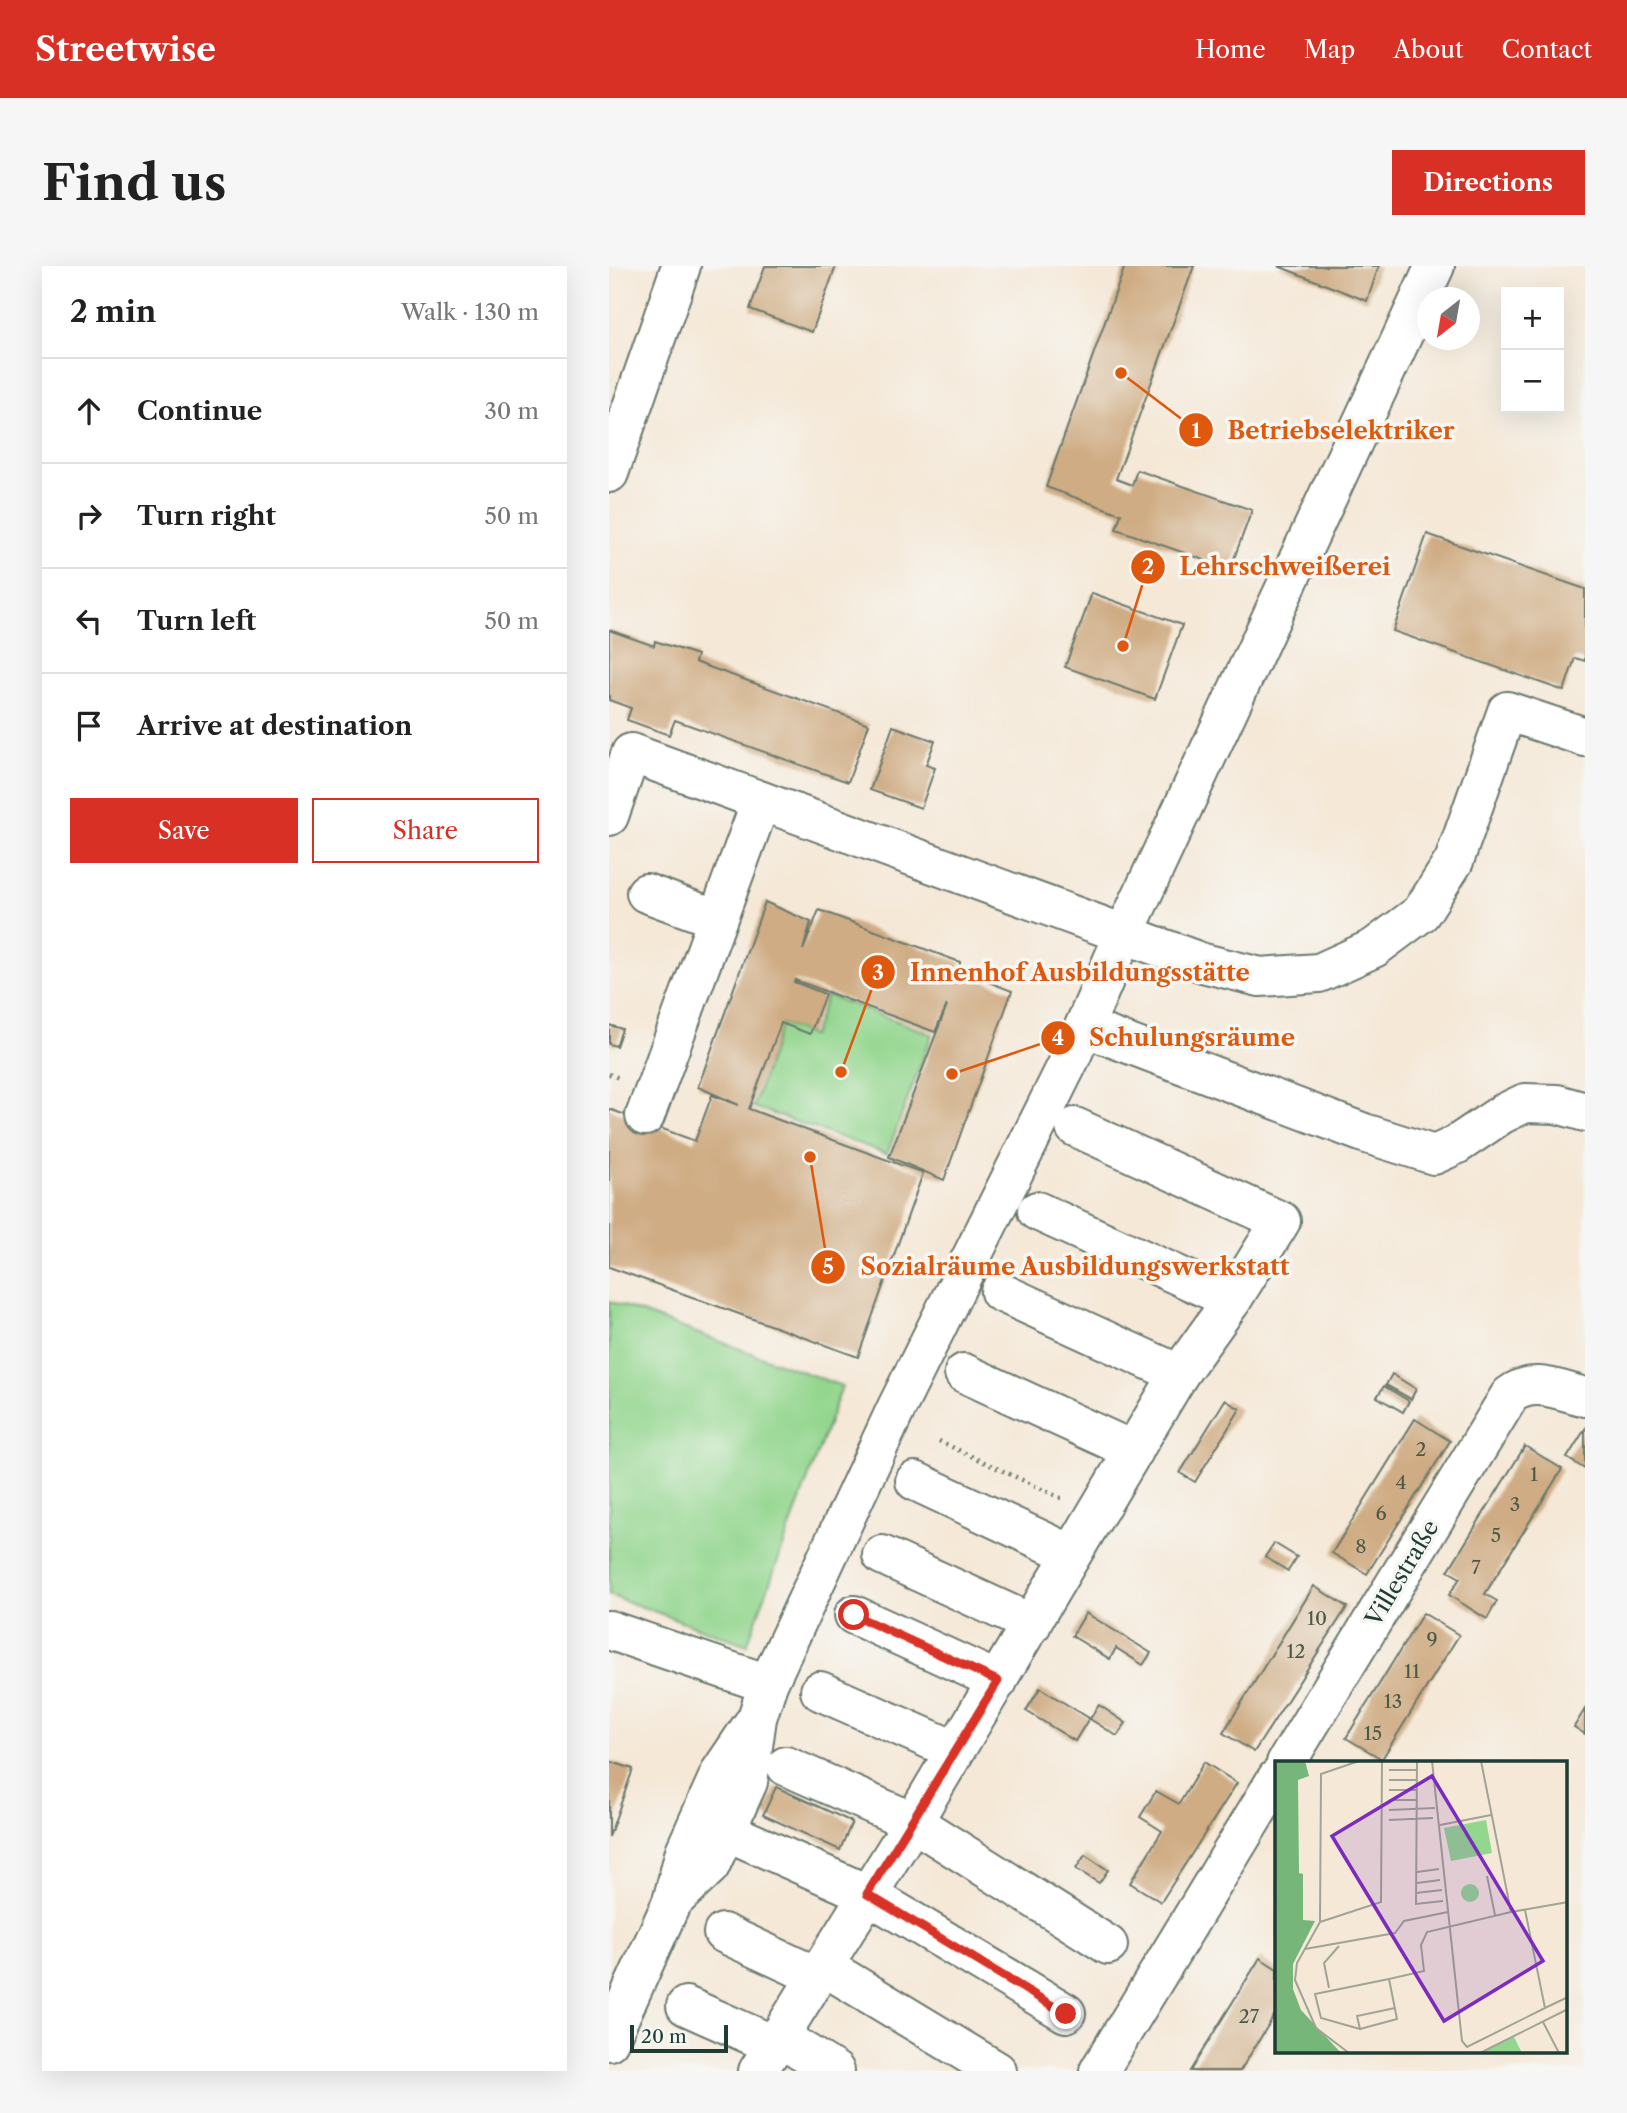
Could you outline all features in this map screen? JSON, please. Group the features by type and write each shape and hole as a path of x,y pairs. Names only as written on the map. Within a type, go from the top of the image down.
{"street":[{"path":"609,473 681,266"},
{"path":"609,2041 672,1902 685,1851 716,1781 763,1701 896,1409 1071,1057 1124,934 1435,266"},
{"path":"609,816 620,749 1203,963 1260,977 1319,973 1374,948 1421,913 1454,861 1507,711 1585,737"},
{"path":"645,1116 761,801"},
{"path":"646,893 717,919"},
{"path":"1084,1027 1364,1133 1434,1155 1456,1145 1525,1102 1557,1104 1585,1112"},
{"path":"771,2051 998,1681 1179,1374 1232,1300 1281,1221 1075,1127"},
{"path":"1037,1211 1232,1300"},
{"path":"1000,1292 1179,1374"},
{"path":"964,1373 1134,1451"},
{"name":"Villestraße","path":"1287,1761 1510,1395 1521,1387 1535,1384 1585,1397"},
{"path":"915,1481 1071,1554"},
{"path":"881,1555 1032,1624"},
{"path":"854,1615 998,1681"},
{"path":"609,1630 763,1701"},
{"path":"820,1691 954,1750"},
{"path":"672,1902 710,1866 748,1783 763,1701"},
{"path":"786,1766 913,1822 1108,1945"},
{"path":"1099,2071 1275,1781"},
{"path":"726,1831 867,1894 1066,2014"},
{"path":"723,1933 821,1972 997,2071"},
{"path":"686,2006 771,2051 835,2071"}],"path":[{"path":"939,1441 1097,1515"}],"green space":[{"path":"827,995 932,1034 887,1154 753,1107 781,1023 812,1036"},
{"path":"609,1301 842,1386 747,1645 609,1595"}],"building":[{"path":"765,266 836,266 812,332 750,309"},
{"path":"1125,266 1194,266 1116,479 1132,485 1137,470 1252,510 1230,569 1116,529 1121,514 1046,487"},
{"path":"1278,266 1379,266 1367,301"},
{"path":"1427,534 1585,589 1585,661 1575,658 1564,691 1393,631"},
{"path":"1092,593 1182,625 1155,699 1065,667"},
{"path":"609,630 654,646 655,641 697,655 695,662 869,724 848,782 675,720 669,735 627,720 631,708 609,700"},
{"path":"893,726 935,741 926,765 935,768 921,808 870,790"},
{"path":"765,902 811,922 803,950 819,910 960,962 960,971 1012,991 944,1180 889,1157 947,1005 935,1032 795,980 794,982 825,994 810,1034 781,1023 749,1109 923,1173 858,1357 609,1267 609,1109 695,1141 712,1095 739,1105 698,1087"},
{"path":"609,1025 622,1029 616,1046 609,1044"},
{"path":"1392,1374 1416,1389 1411,1399 1386,1385"},
{"path":"1384,1386 1409,1401 1403,1412 1377,1397"},
{"path":"1225,1400 1240,1409 1195,1482 1180,1473"},
{"path":"1415,1419 1450,1441 1367,1574 1332,1553"},
{"path":"1585,1429 1585,1469 1567,1458"},
{"path":"1525,1446 1562,1469 1485,1594 1497,1601 1487,1619 1449,1595 1460,1578 1448,1571"},
{"path":"1274,1543 1297,1557 1288,1571 1265,1557"},
{"path":"1314,1586 1347,1607 1254,1752 1223,1733"},
{"path":"1086,1613 1151,1653 1143,1665 1116,1648 1110,1659 1072,1636"},
{"path":"1423,1613 1459,1635 1382,1759 1346,1738"},
{"path":"1040,1688 1089,1718 1075,1741 1026,1711"},
{"path":"1099,1705 1126,1723 1117,1736 1090,1719"},
{"path":"1585,1709 1585,1734 1574,1727"},
{"path":"609,1761 633,1769 609,1837"},
{"path":"1204,1762 1237,1783 1161,1902 1130,1883 1162,1831 1140,1817 1156,1791 1179,1804"},
{"path":"776,1787 852,1822 840,1850 763,1815"},
{"path":"1085,1855 1108,1870 1099,1883 1076,1869"},
{"path":"1260,1958 1275,1968 1275,2014 1240,2071 1190,2071"}],"place":[{"name":"Betriebselektriker","path":"1121,373"},
{"name":"Lehrschweißerei","path":"1123,646"},
{"name":"Innenhof Ausbildungsstätte","path":"841,1072"},
{"name":"Schulungsräume","path":"952,1074"},
{"name":"Sozialräume Ausbildungswerkstatt","path":"810,1157"}],"route":[{"path":"854,1615 998,1681 867,1894 1066,2014"}]}
